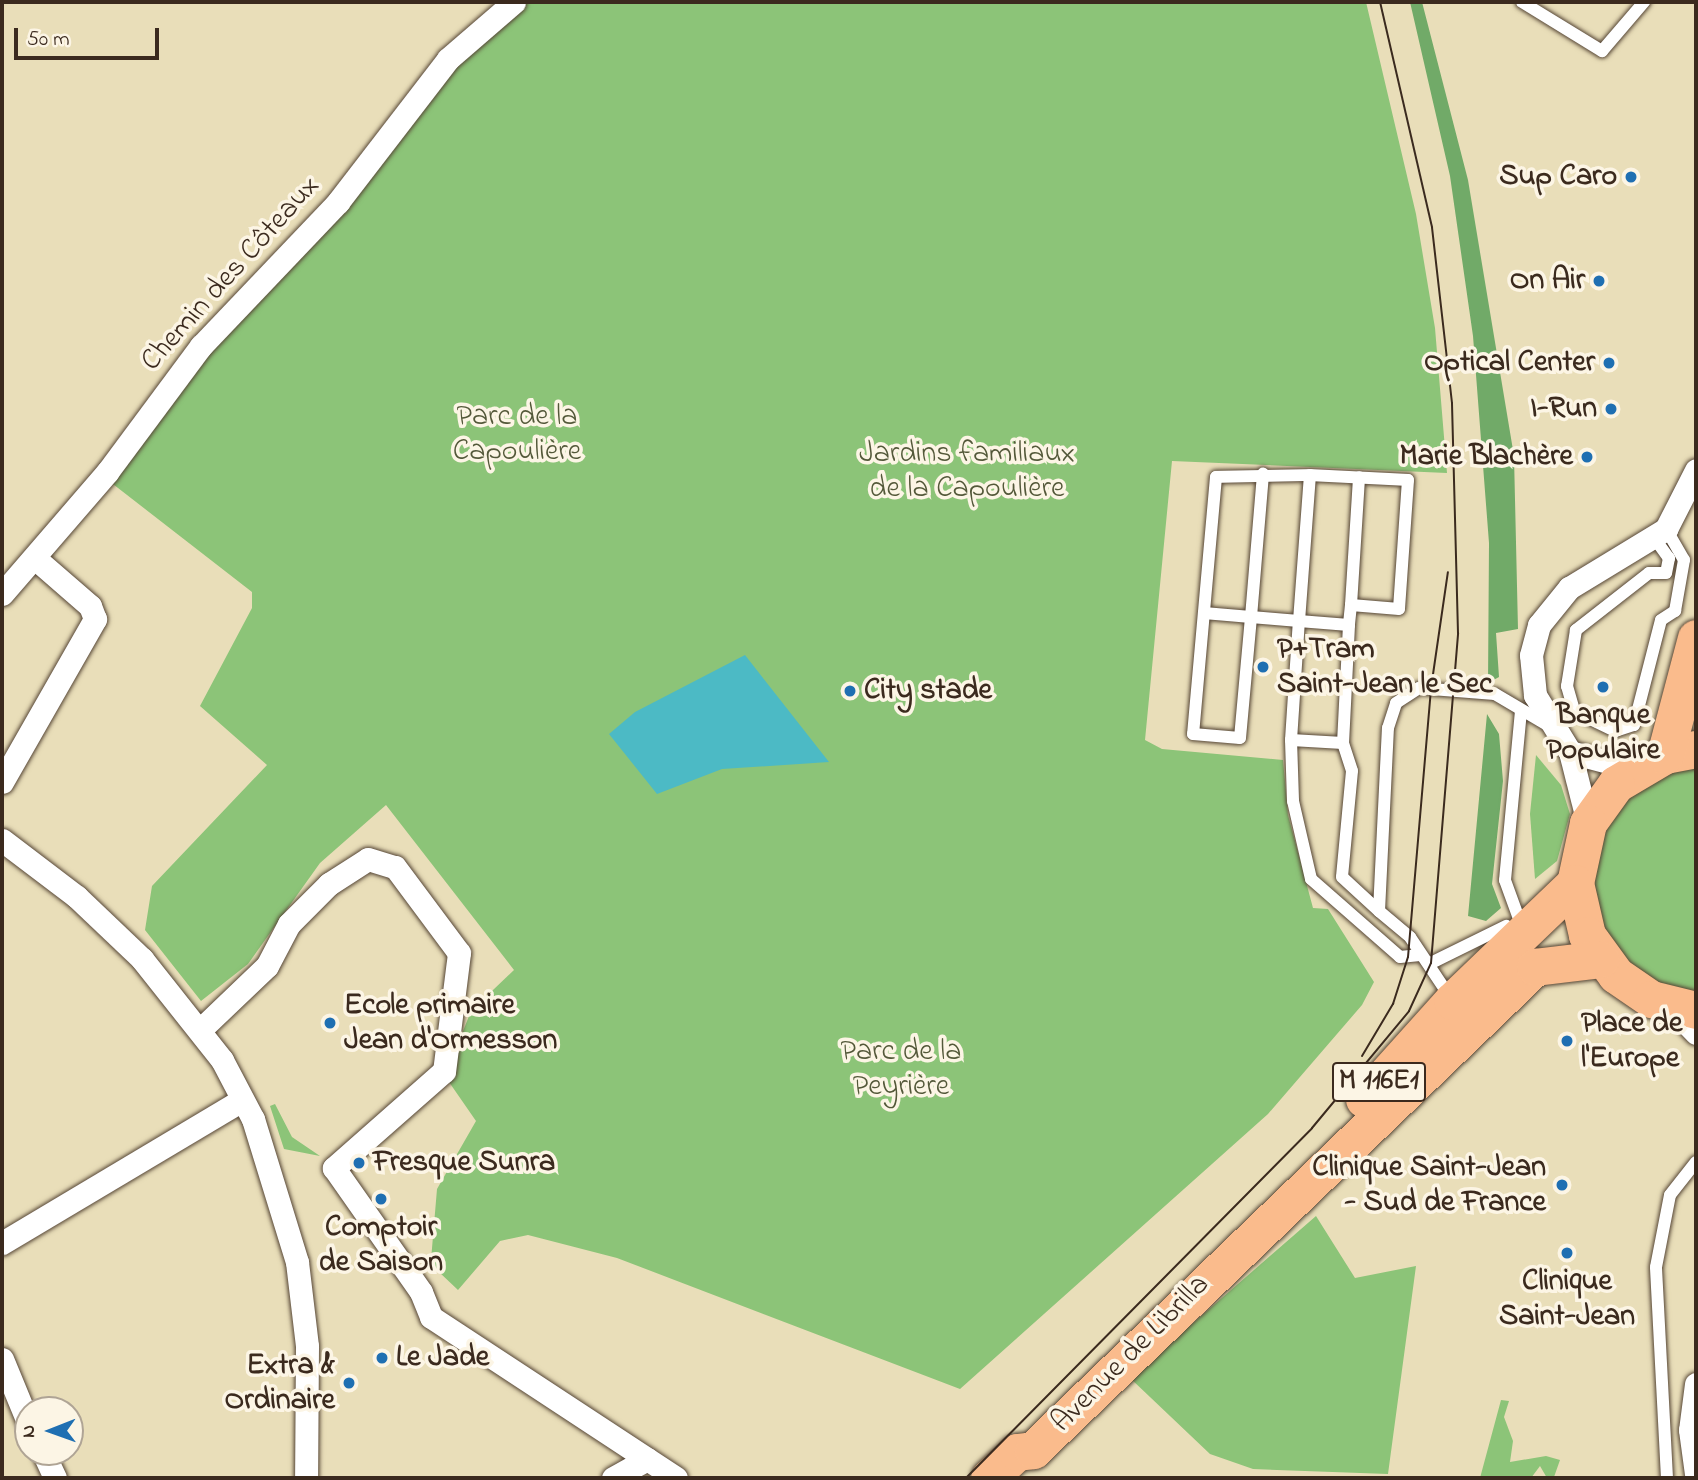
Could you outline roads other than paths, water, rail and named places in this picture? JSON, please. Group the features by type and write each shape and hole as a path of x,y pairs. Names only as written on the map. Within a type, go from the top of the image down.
{"main road":[{"path":"1684,1008 1632,989 1601,959 1579,910 1575,883 1588,823 1666,758 1696,638"},
{"name":"Avenue de Librilla","path":"989,1478 1017,1452 1027,1464 1228,1257 1244,1253 1461,1012 1531,916 1575,883"},
{"name":"Avenue de Librilla","path":"1461,1012 1535,967 1601,959"}],"street":[{"name":"Chemin des Côteaux","path":"2,594 37,560 201,346 338,202 448,59 514,2"},
{"path":"1588,823 1570,752 1552,727 1532,676 1539,625 1569,588 1661,534 1696,470"},
{"path":"2,782 95,619 90,606 37,560"},
{"path":"1570,752 1666,758"},
{"path":"2,840 107,925 201,1029 243,1100 271,1166 297,1262 307,1346 306,1478"},
{"path":"201,1029 267,966 289,924 329,884 368,859 395,867 459,953 444,1071 334,1168 421,1292 431,1317 676,1478"},
{"path":"1684,1008 1696,1033"},
{"path":"2,1244 243,1100"},
{"path":"2,1359 17,1396"},
{"path":"1696,1384 1690,1430 1696,1474"},
{"path":"613,1478 647,1459"}],"lane":[{"path":"1522,2 1602,51 1643,2"},
{"path":"1263,474 1240,738 1193,734 1216,477 1263,474 1408,480 1399,609 1351,605"},
{"path":"1310,475 1291,740 1293,801 1311,879 1400,957 1420,955"},
{"path":"1359,477 1343,743 1352,771 1342,877 1410,937 1420,955 1431,963 1461,1012"},
{"path":"1661,534 1684,560 1675,611 1661,620 1634,725 1615,732 1574,711 1567,686 1576,630 1649,573 1666,573 1670,558 1661,534"},
{"path":"1204,613 1349,625"},
{"path":"1379,911 1388,728 1396,703 1419,688 1495,694 1552,727"},
{"path":"1431,963 1486,940 1531,916 1505,880 1521,711"},
{"path":"1291,740 1343,743"},
{"path":"1667,1478 1656,1268 1670,1195 1696,1162"}],"water":[{"path":"745,655 829,762 722,769 657,794 609,734 635,712"}],"tram line":[{"path":"966,1478 1312,1128 1409,1011 1431,963 1458,633 1452,403 1432,227 1380,2"},
{"path":"1362,1056 1393,1004 1408,957 1431,688 1448,572"}],"place":[{"name":"Sup Caro","path":"1631,177"},
{"name":"On Air","path":"1599,281"},
{"name":"Optical Center","path":"1609,363"},
{"name":"I-Run","path":"1611,409"},
{"name":"Marie Blachère","path":"1587,457"},
{"name":"P+Tram Saint-Jean le Sec","path":"1263,667"},
{"name":"Banque Populaire","path":"1603,687"},
{"name":"City stade","path":"850,691"},
{"name":"Ecole primaire Jean d'Ormesson","path":"330,1023"},
{"name":"Place de l'Europe","path":"1567,1041"},
{"name":"Fresque Sunra","path":"359,1163"},
{"name":"Clinique Saint-Jean - Sud de France","path":"1562,1185"},
{"name":"Comptoir de Saison","path":"381,1199"},
{"name":"Clinique Saint-Jean","path":"1567,1253"},
{"name":"Le Jade","path":"382,1358"},
{"name":"Extra & Ordinaire","path":"349,1383"}],"park label":[{"name":"Parc de la Capoulière","path":"517,434"},
{"name":"Jardins familiaux de la Capoulière","path":"967,471"},
{"name":"Parc de la Peyrière","path":"901,1069"}]}
